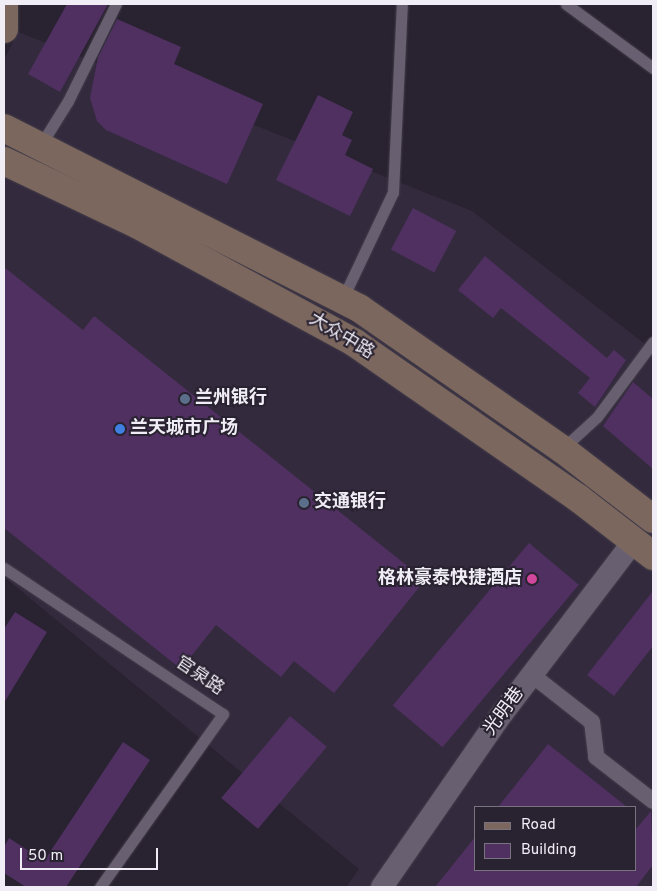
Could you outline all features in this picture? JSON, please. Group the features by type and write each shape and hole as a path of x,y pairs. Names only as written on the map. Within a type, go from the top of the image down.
{"main road":[{"path":"4,4 4,28"},
{"name":"大众中路","path":"4,128 342,300 562,449 653,519"},
{"name":"大众中路","path":"4,161 138,225 355,343 644,548"}],"street":[{"name":"光明巷","path":"382,887 532,675 644,548"},
{"path":"532,675 592,722 596,756 653,801"}],"lane":[{"path":"40,146 68,100 116,4"},
{"path":"342,300 393,192 402,4"},
{"path":"566,4 653,68"},
{"path":"562,449 596,417 653,342"},
{"name":"官泉路","path":"4,568 223,714 100,887"}],"shaded area":[{"path":"18,32 472,211 653,350 653,887 346,887 359,869 4,577 4,60"}],"building":[{"path":"67,4 108,4 60,92 28,74"},
{"path":"117,19 181,47 174,64 263,104 227,184 106,130 97,121 90,98 98,57"},
{"path":"318,95 353,112 342,135 352,140 345,155 373,169 350,216 276,180"},
{"path":"413,208 456,231 434,273 391,249"},
{"path":"485,256 607,358 614,350 626,360 595,407 578,393 590,378 501,308 493,318 458,290"},
{"name":"兰天城市广场","path":"4,267 83,330 94,316 425,580 334,693 294,661 281,677 216,625 181,669 4,528"},
{"path":"633,382 653,399 653,469 603,426"},
{"path":"529,543 579,585 443,747 393,705"},
{"path":"653,591 653,646 614,696 587,675"},
{"path":"15,612 47,632 4,703 4,629"},
{"path":"290,716 327,747 258,829 221,798"},
{"path":"123,742 150,760 66,887 26,887 4,873 4,847 9,838 44,861"},
{"path":"548,744 626,806 499,806"},
{"path":"651,811 653,865 636,887 435,887 474,838 474,871 637,871 637,828"}],"place":[{"name":"兰州银行","path":"185,399"},
{"name":"兰天城市广场","path":"120,429"},
{"name":"交通银行","path":"304,503"},
{"name":"格林豪泰快捷酒店","path":"532,579"}]}
